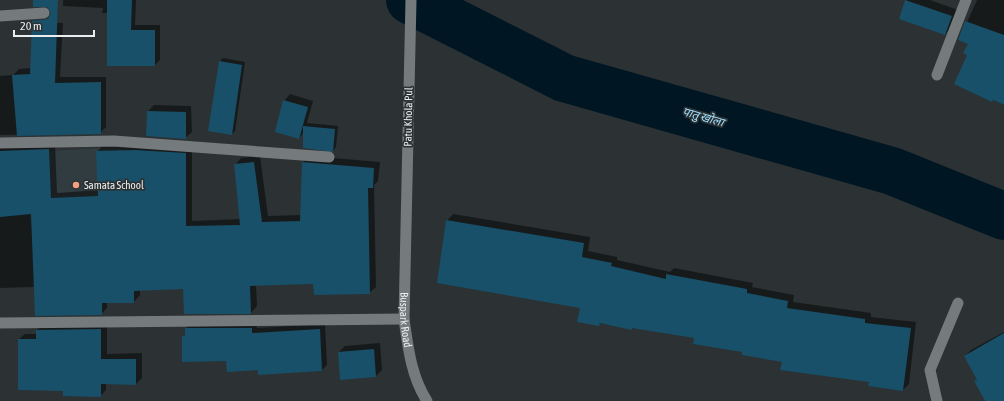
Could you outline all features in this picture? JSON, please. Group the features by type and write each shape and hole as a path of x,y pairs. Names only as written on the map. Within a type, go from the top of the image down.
{"street":[{"name":"Patu Khola Pul","path":"406,234 411,0"},
{"path":"937,75 966,0"},
{"path":"0,16 44,13"},
{"path":"0,143 114,141 329,157"},
{"name":"Buspark Road","path":"406,234 404,319 410,359 421,391 427,401"},
{"path":"936,401 930,370 958,303"},
{"path":"0,323 404,319"}],"shaded area":[{"name":"Samata School","path":"122,147 125,218 30,223 27,152"}],"building":[{"path":"33,0 58,0 55,83 101,82 101,134 17,136 12,75 30,74 32,21 48,19 51,13 47,7 33,7"},
{"path":"107,0 132,0 131,30 155,30 155,66 107,66"},
{"path":"905,0 952,16 945,35 899,19"},
{"path":"965,21 1004,35 1004,105 993,100 992,102 954,84 967,55 963,53 968,44 958,40"},
{"path":"219,61 242,65 232,135 208,131"},
{"path":"283,100 308,107 299,139 275,132"},
{"path":"147,111 186,112 186,139 146,136"},
{"path":"303,126 335,129 333,152 303,148"},
{"path":"49,149 51,198 98,196 96,151 135,150 186,153 186,226 240,225 234,164 254,162 262,222 300,221 302,162 374,168 373,188 368,188 370,294 314,295 313,284 250,286 251,314 184,314 183,289 134,291 134,303 102,303 102,315 35,316 31,214 0,217 0,151"},
{"path":"446,220 584,243 582,257 612,263 611,266 666,279 666,274 747,289 747,293 788,301 787,308 865,319 865,323 911,328 903,391 868,386 869,382 780,370 782,362 742,355 742,352 693,344 694,338 632,328 632,330 600,323 599,326 577,322 580,308 437,283"},
{"path":"185,328 252,328 252,333 320,329 322,371 258,375 258,370 227,372 226,361 182,362 182,336 185,335"},
{"path":"101,329 101,359 136,359 136,385 101,384 101,397 63,396 63,391 18,390 18,339 36,339 36,330"},
{"path":"1004,333 1004,401 985,401 974,381 977,380 964,356"},
{"path":"374,349 376,377 340,380 338,352"}],"waterway":[{"name":"पातु खोला","path":"410,0 564,78 892,171 1004,216"}],"place":[{"name":"Samata School","path":"76,185"}]}
